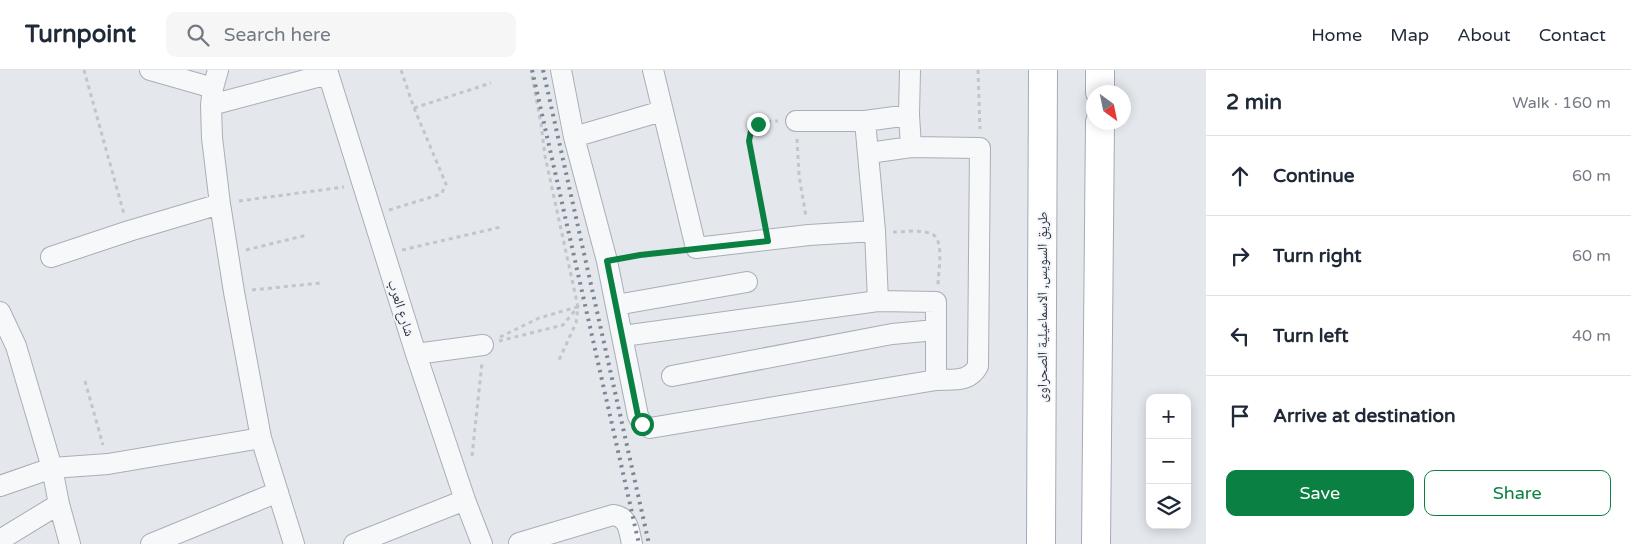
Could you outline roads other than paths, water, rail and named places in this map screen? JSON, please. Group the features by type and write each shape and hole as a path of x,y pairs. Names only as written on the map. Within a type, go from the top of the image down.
{"main road":[{"name":"طريق السويس, الاسماعيلية الصحراوى","path":"1041,544 1043,70"},
{"path":"1100,70 1100,85"},
{"path":"1096,544 1100,130"}],"street":[{"path":"150,70 214,88 328,72"},
{"path":"561,70 574,137 607,261 640,421 650,428 936,380 965,379 972,376 978,366 980,148 911,147 869,153"},
{"path":"652,70 696,248 809,235 875,231"},
{"path":"910,70 909,115 911,147"},
{"name":"شارع العرب","path":"328,72 416,354 482,544"},
{"path":"214,88 212,138 234,292 261,438 294,544"},
{"path":"574,137 662,111"},
{"path":"796,121 866,121 909,115"},
{"path":"866,121 875,231 878,302"},
{"path":"51,257 220,204"},
{"path":"616,305 747,282"},
{"path":"623,336 878,302 936,302 936,380"},
{"path":"0,312 8,351 52,468 70,544"},
{"path":"672,376 892,334 936,330"},
{"path":"416,354 483,345"},
{"path":"0,486 52,468 108,464 261,438"},
{"path":"151,544 278,492"},
{"path":"354,544 466,500"},
{"path":"0,540 59,504"},
{"path":"519,543 612,515 625,520 632,544"}],"railway":[{"path":"532,70 639,544"},
{"path":"543,70 649,544"}]}
